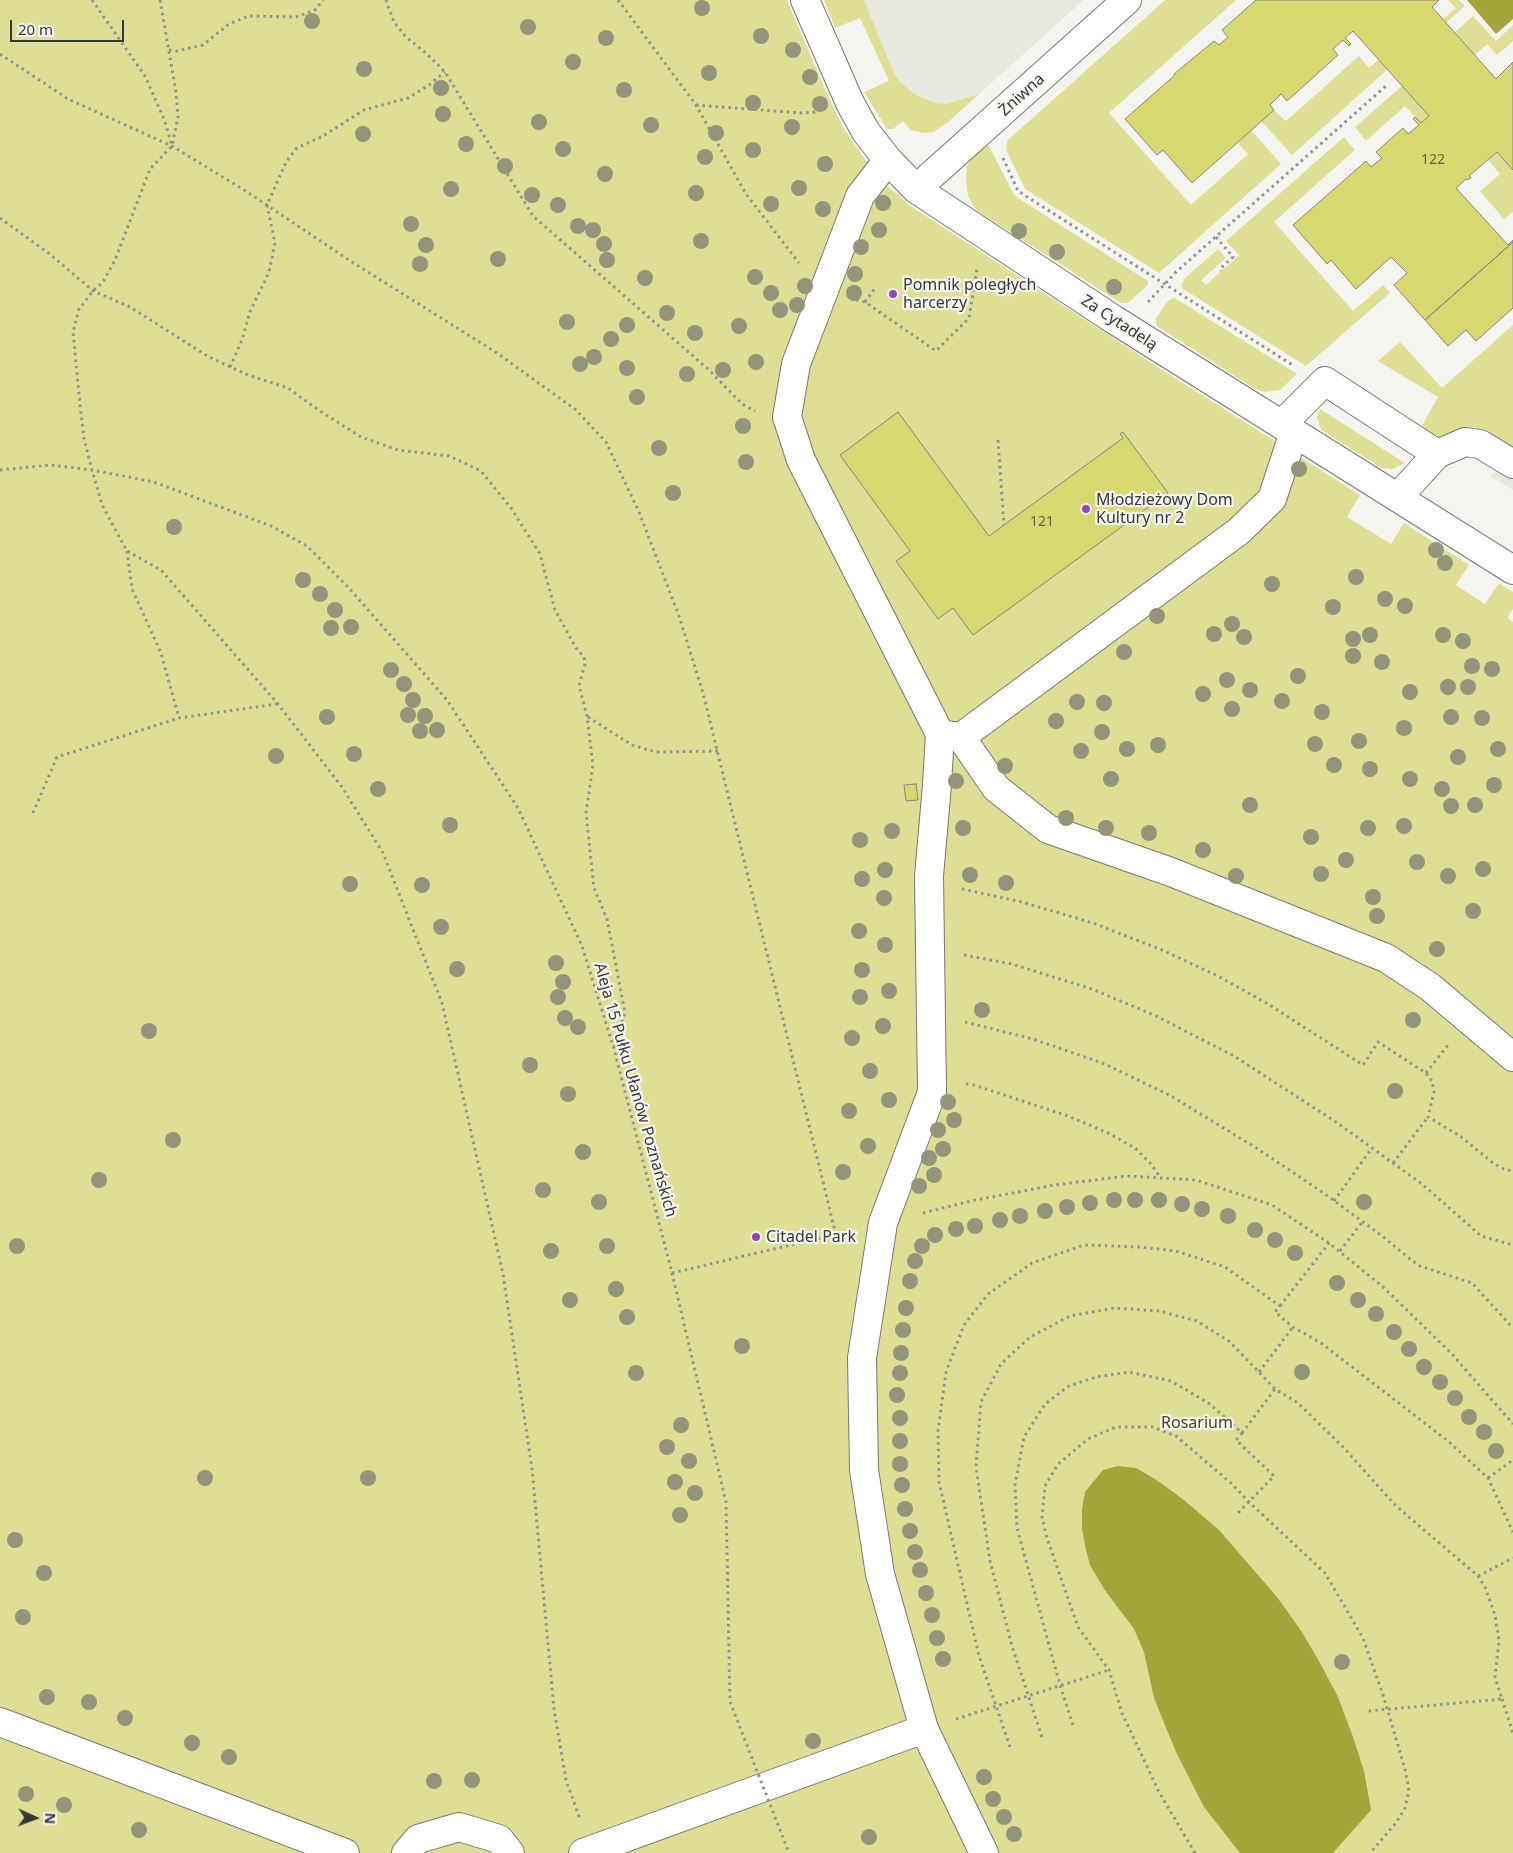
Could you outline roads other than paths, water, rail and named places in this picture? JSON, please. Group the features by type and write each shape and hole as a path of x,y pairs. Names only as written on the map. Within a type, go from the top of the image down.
{"street":[{"name":"Za Cytadelą","path":"806,0 850,103 866,132 888,160 916,190 1126,327 1513,570"},
{"name":"Żniwna","path":"916,190 1127,0"},
{"path":"888,160 860,196 796,364 787,417 801,460 950,735 996,788 1048,829 1171,872 1386,958 1430,987 1513,1057"},
{"path":"984,1853 924,1729 880,1574 864,1470 862,1358 883,1223 932,1092 929,886 950,735 1240,531 1272,499 1288,428 1315,391 1325,381 1437,454"},
{"path":"1398,497 1437,454 1465,442 1480,444 1513,464"},
{"path":"0,1722 345,1853"},
{"path":"587,1852 924,1729"},
{"path":"406,1853 418,1839 458,1827 499,1839 510,1853"}],"place":[{"name":"Pomnik poległych harcerzy","path":"893,294"},
{"name":"Młodzieżowy Dom Kultury nr 2","path":"1086,509"},
{"name":"Citadel Park","path":"756,1237"}],"park label":[{"name":"Rosarium","path":"1197,1423"}]}
